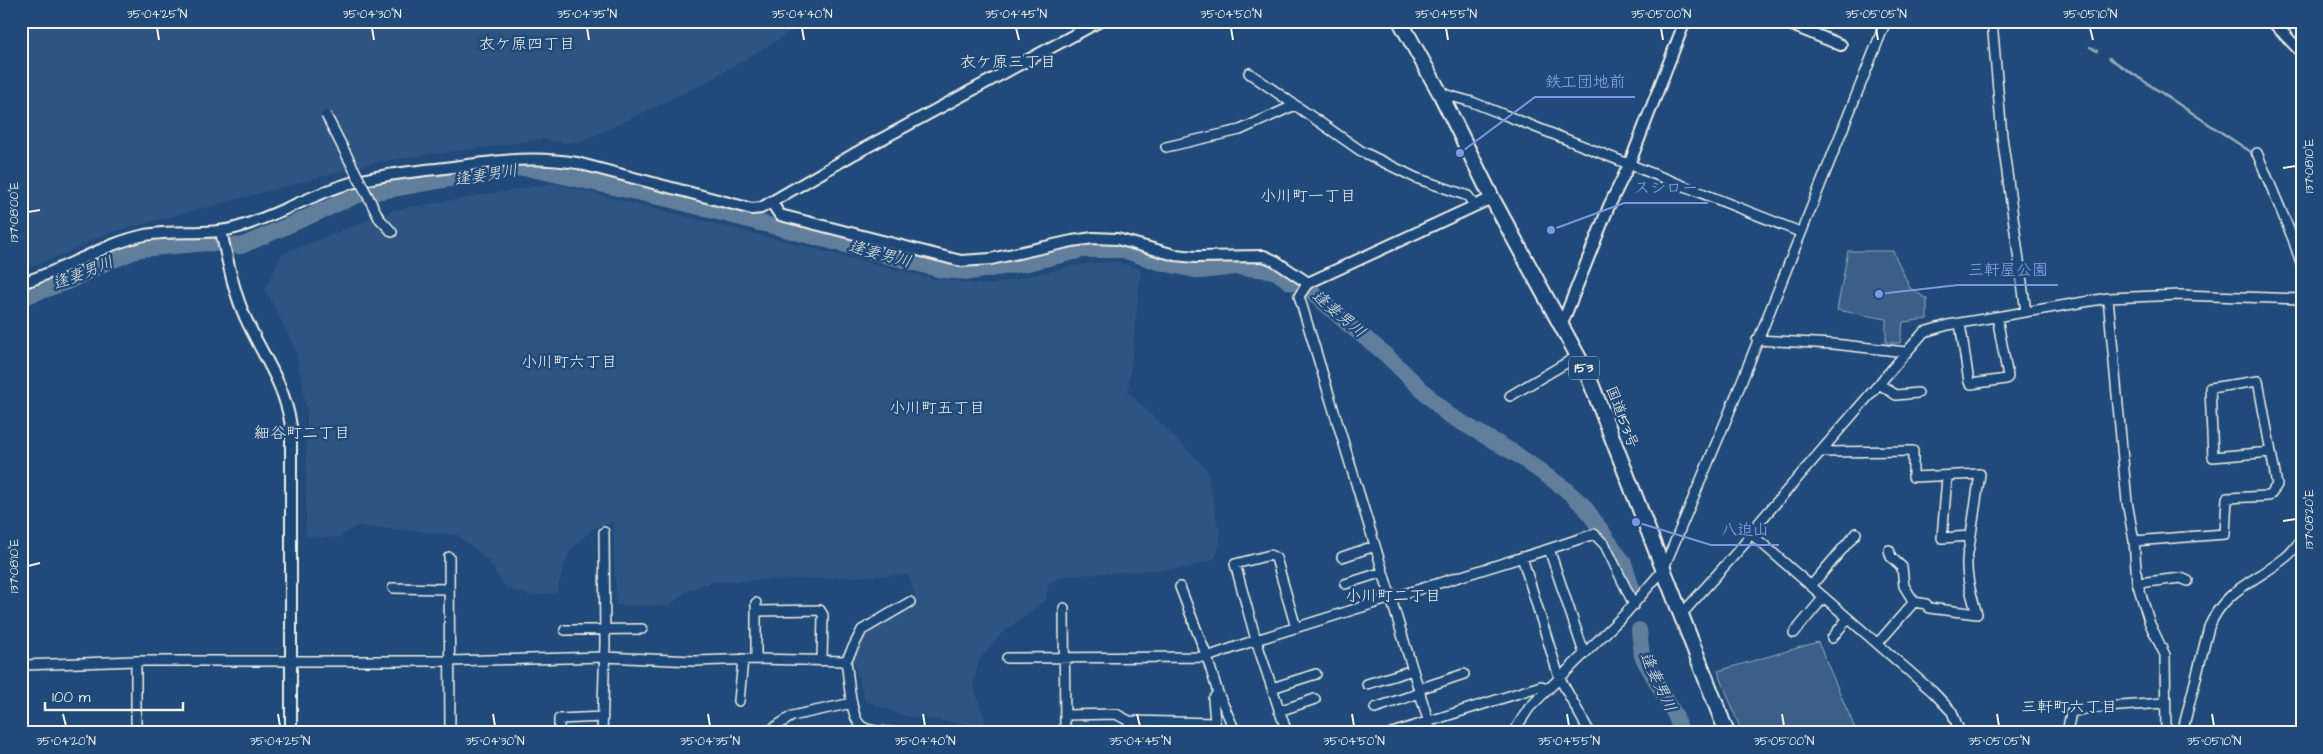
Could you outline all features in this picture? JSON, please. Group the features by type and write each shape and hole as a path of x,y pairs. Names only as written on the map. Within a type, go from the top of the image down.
{"highway":[{"name":"国道153号","path":"1400,21 1440,93 1492,198 1587,373 1727,733"}],"street":[{"path":"21,283 60,270 123,241 145,235 169,231 222,236 301,202 362,180 394,173 522,158 552,159 577,163 752,209 761,208 854,154 1100,21"},
{"path":"1562,324 1629,164 1685,21"},
{"path":"1782,21 1841,45"},
{"path":"1513,733 1528,708 1634,605 1663,570 1729,413 1886,21"},
{"path":"1992,21 2002,136 2026,312"},
{"path":"2272,21 2302,52"},
{"path":"1249,72 1361,151 1416,178 1468,196 1474,205"},
{"path":"1440,93 1472,102 1800,232"},
{"path":"1166,147 1240,130 1295,105"},
{"path":"326,115 379,218 392,232"},
{"path":"2257,153 2293,239 2302,267"},
{"path":"1432,733 1299,296 1308,283 1492,198"},
{"path":"771,202 780,215 952,259 970,261 991,259 1072,240 1092,238 1117,239 1139,243 1175,255 1195,257 1264,256 1285,267 1308,283"},
{"path":"222,236 245,317 282,389 291,426 292,733"},
{"path":"1681,615 1745,543 1750,533 1924,332 1960,323 2108,298 2180,295 2302,299"},
{"path":"2108,298 2126,502 2134,541 2138,584 2150,624 2165,655 2166,733"},
{"path":"1960,323 1968,382 1971,384 2006,379 2008,376 1997,317"},
{"path":"1757,340 1833,344 1906,352"},
{"path":"1510,396 1578,356"},
{"path":"2134,541 2225,534 2227,498 2269,496 2276,486 2271,452 2258,382 2210,388 2213,456 2271,452"},
{"path":"1879,384 1896,395 1918,393"},
{"path":"1820,452 1913,451 1913,477 1948,477 1980,474 1966,557 1971,595 1977,614 1929,608 1926,604 1914,602 1904,586 1902,567 1891,557 1888,550"},
{"path":"1948,477 1942,538 1970,536"},
{"path":"602,733 604,532"},
{"path":"1750,533 1878,643 1952,712 1960,733"},
{"path":"1811,586 1856,533"},
{"path":"1007,658 1207,658 1256,640 1391,600 1594,534 1605,545 1634,605"},
{"path":"2182,733 2209,627 2214,615 2237,589 2287,557 2302,540"},
{"path":"1342,557 1375,546"},
{"path":"1549,549 1584,653"},
{"path":"1287,733 1256,640 1235,564 1270,555 1276,558 1296,628"},
{"path":"449,557 450,733"},
{"path":"1522,557 1560,677 1590,733"},
{"path":"1344,584 1382,572"},
{"path":"2138,584 2181,578 2188,581"},
{"path":"392,588 449,589"},
{"path":"1180,588 1207,658 1218,693 1235,731 1238,733"},
{"path":"1794,633 1824,597"},
{"path":"898,733 864,728 856,723 846,661 862,630 910,602"},
{"path":"1878,643 1914,602"},
{"path":"756,659 756,607 820,610 823,615 822,660"},
{"path":"1064,608 1064,733"},
{"path":"1832,638 1848,618"},
{"path":"565,630 642,630"},
{"path":"24,665 136,661 449,661 604,657 695,661 756,659 846,661"},
{"path":"739,701 743,659"},
{"path":"136,661 136,733"},
{"path":"1367,684 1413,670"},
{"path":"1272,688 1316,674"},
{"path":"1375,708 1464,674"},
{"path":"1392,733 1541,686 1548,688"},
{"path":"1216,733 1213,698 1218,693"},
{"path":"1279,711 1315,700"},
{"path":"766,733 792,716 852,703"},
{"path":"2067,733 2071,712 2090,708 2165,703"},
{"path":"1065,715 1116,714 1129,721 1215,722"},
{"path":"560,733 559,719 603,717"}],"shaded area":[{"path":"21,21 809,21 705,83 583,141 565,143 543,139 377,162 105,234 62,255 21,270"},
{"path":"553,183 930,278 989,285 1083,264 1116,262 1141,269 1128,392 1207,469 1221,542 1214,559 1186,568 1064,576 1049,583 1045,601 1002,633 979,660 973,684 987,727 906,716 865,701 852,656 873,624 916,599 908,575 714,582 688,590 669,606 616,605 613,522 593,528 569,552 556,593 531,596 506,588 488,561 458,535 356,526 339,538 306,536 307,413 296,350 265,289 282,254 394,210"},
{"path":"1848,251 1893,251 1910,288 1927,299 1927,319 1903,322 1900,343 1886,343 1886,319 1837,310"},
{"path":"1818,642 1857,733 1742,733 1718,671"}],"waterway":[{"path":"2090,47 2097,51"},
{"path":"2109,58 2251,152 2252,156"},
{"name":"逢妻男川","path":"21,298 67,282 103,264 140,249 208,243 241,246 358,195 500,170 527,168 672,200 942,270 970,272 1028,263 1082,250 1123,250 1158,262 1200,271 1236,267 1269,270 1276,272 1290,282 1303,284 1350,326 1383,352 1447,414 1516,454 1564,488 1584,506 1624,563 1633,591"},
{"path":"2260,174 2273,202"},
{"name":"逢妻男川","path":"1639,630 1642,656 1675,715 1682,733"}],"place":[{"name":"鉄工団地前","path":"1460,153"},
{"name":"スシロー","path":"1551,230"},
{"name":"三軒屋公園","path":"1879,294"},
{"name":"八迫山","path":"1636,522"}],"district":[{"name":"衣ケ原四丁目","path":"527,44"},
{"name":"衣ケ原三丁目","path":"1008,62"},
{"name":"小川町一丁目","path":"1308,196"},
{"name":"小川町六丁目","path":"569,362"},
{"name":"小川町五丁目","path":"937,408"},
{"name":"細谷町二丁目","path":"302,433"},
{"name":"小川町二丁目","path":"1393,596"},
{"name":"三軒町六丁目","path":"2069,707"}]}
